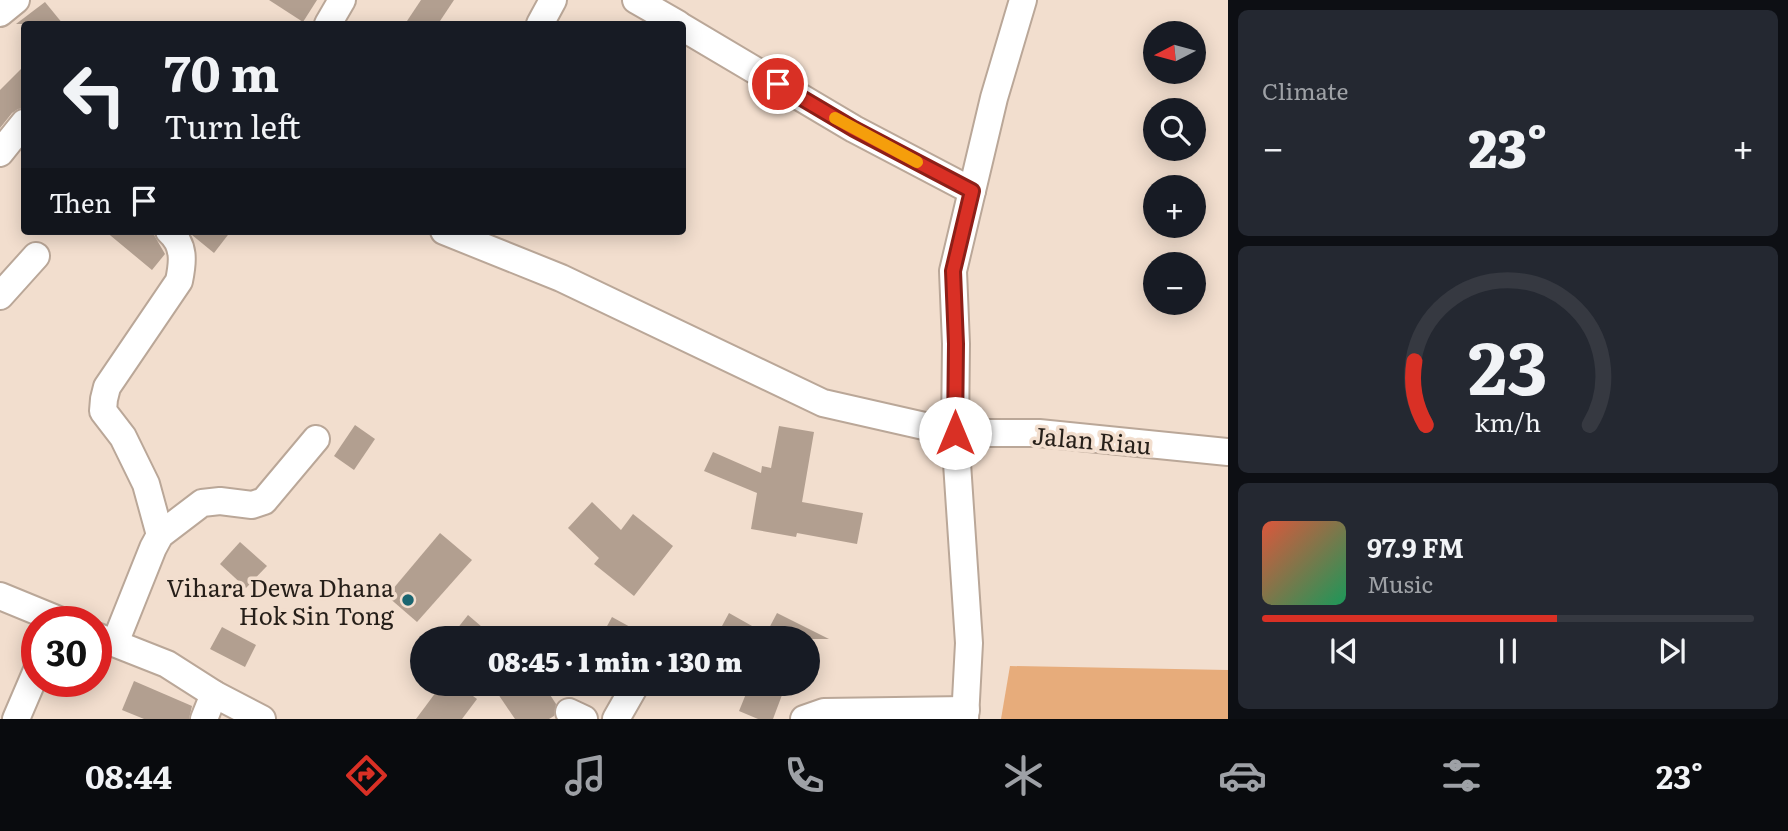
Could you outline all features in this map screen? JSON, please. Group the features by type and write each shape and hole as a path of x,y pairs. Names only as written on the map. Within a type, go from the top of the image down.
{"street":[{"path":"0,13 16,0"},
{"path":"330,21 342,0"},
{"path":"542,21 553,0"},
{"path":"636,0 673,21"},
{"path":"804,719 824,712 966,715 969,643 955,433 953,271 994,98 1023,0"},
{"path":"686,29 854,129 972,191"},
{"path":"0,153 21,127"},
{"path":"160,535 146,484 123,437 103,411 107,387 179,281 183,264 182,251 174,235"},
{"name":"Jalan Riau","path":"454,235 561,278 823,403 955,433 1039,433 1228,452"},
{"path":"0,296 36,256"},
{"path":"112,627 160,535 202,503 220,501 251,505 264,501 316,439"},
{"path":"0,596 23,606"},
{"path":"112,641 167,664 214,694 262,719"},
{"path":"204,719 214,694"},
{"path":"616,719 629,696"},
{"path":"16,719 25,697"}],"shaded area":[{"path":"1010,666 1228,670 1228,719 1001,719"}],"building":[{"path":"269,0 317,0 301,21"},
{"path":"421,0 454,0 440,21 407,21"},
{"path":"45,2 61,21 21,21 21,24 16,24"},
{"path":"21,69 21,108 12,113 0,128 0,90"},
{"path":"110,235 154,235 165,254 152,270"},
{"path":"192,235 228,235 214,253"},
{"path":"355,425 375,439 354,470 334,456"},
{"path":"779,426 814,432 802,502 863,513 857,544 797,533 796,537 751,529 757,493 704,471 713,452 761,473 762,466 771,468"},
{"path":"592,502 621,530 633,514 673,546 634,596 594,564 599,558 568,528"},
{"path":"440,533 472,560 417,622 387,596"},
{"path":"240,542 267,566 246,588 220,564"},
{"path":"729,613 752,626 722,626"},
{"path":"777,613 803,626 770,626"},
{"path":"468,615 481,626 459,626"},
{"path":"612,617 628,626 607,626"},
{"path":"222,627 256,645 245,667 210,649"},
{"path":"134,681 192,706 189,719 144,719 122,710"},
{"path":"433,696 473,696 477,699 462,719 416,719"},
{"path":"499,696 551,696 556,704 554,716 549,719 515,719"},
{"path":"745,696 782,696 773,719 758,719 739,711"}],"slow traffic":[{"path":"835,118 917,162"}],"place":[{"name":"Vihara Dewa Dhana Hok Sin Tong","path":"408,600"}],"route":[{"path":"778,84 854,129 972,191 953,271 955,433"}]}
